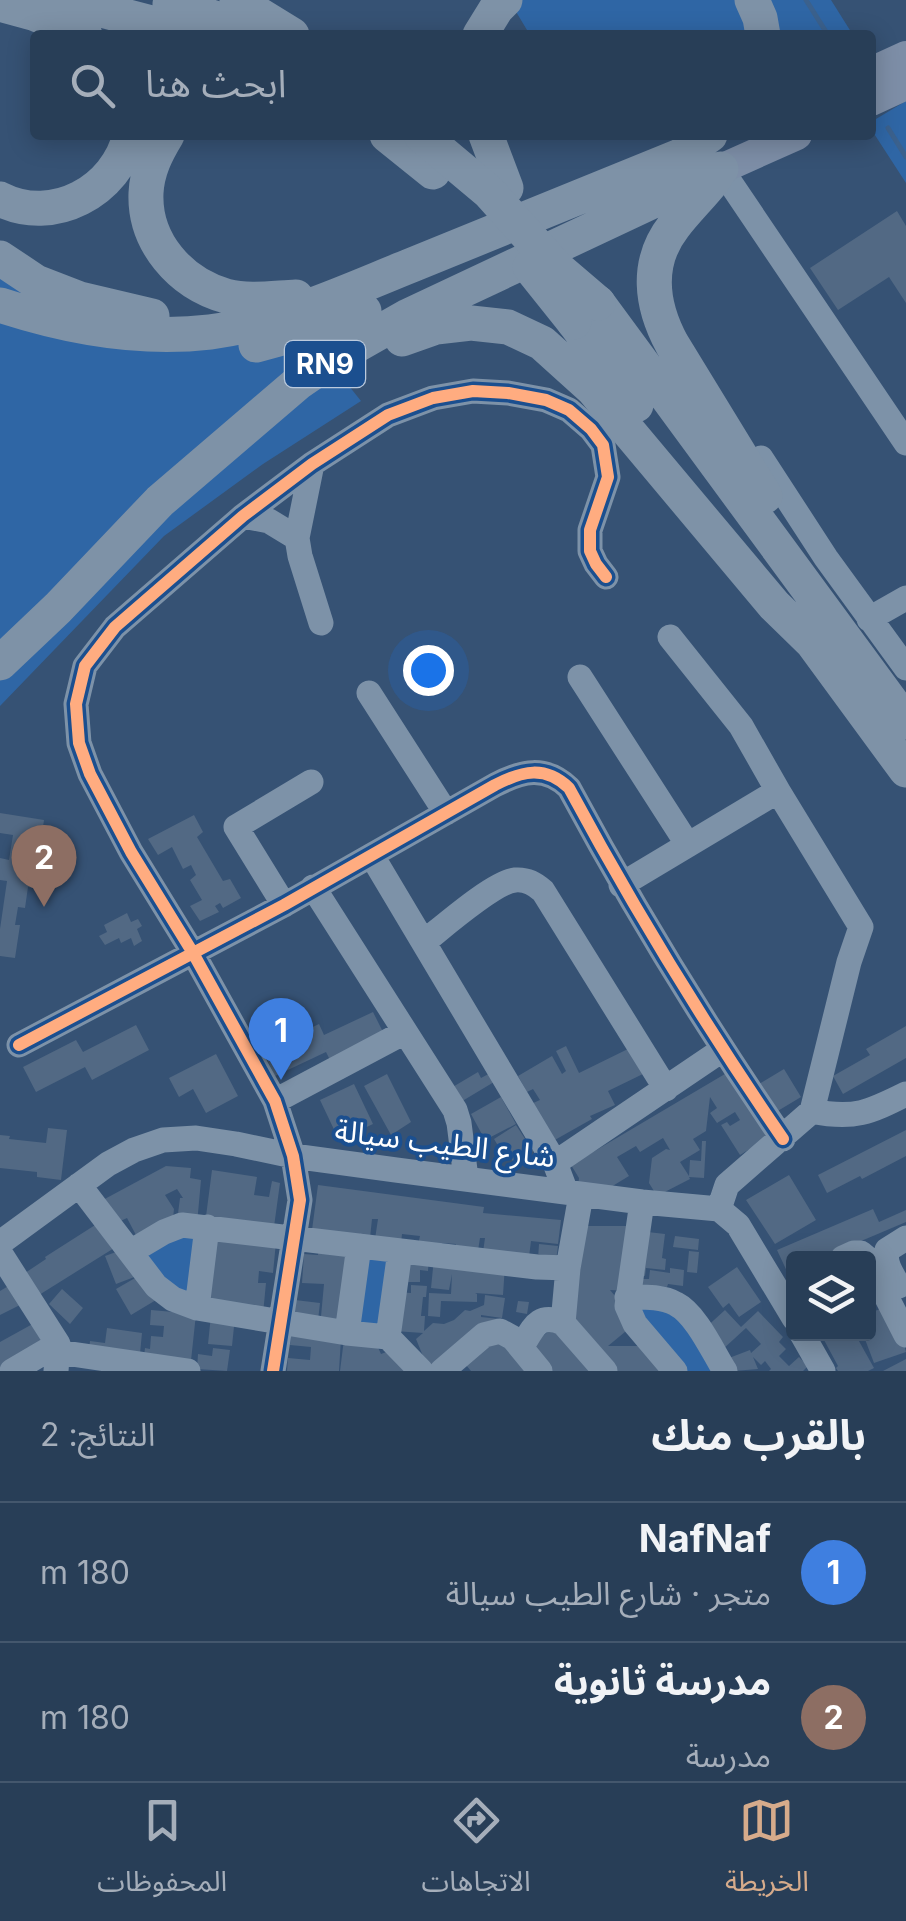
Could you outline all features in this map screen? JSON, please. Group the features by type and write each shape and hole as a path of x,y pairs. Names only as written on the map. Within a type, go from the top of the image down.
{"highway":[{"path":"34,0 98,9 178,30"},
{"path":"157,0 243,30"},
{"path":"236,0 284,30"},
{"path":"483,30 505,0"},
{"path":"752,0 762,30"},
{"path":"0,4 34,12 74,30"},
{"path":"0,198 10,204 40,208 68,204 92,192 112,173 129,140"},
{"path":"165,140 149,172 148,215 154,236 182,274 204,288 228,296 254,299 339,294"},
{"path":"393,140 484,218 531,268 586,313"},
{"path":"428,140 489,192 557,268 815,645 906,770"},
{"path":"451,140 511,194"},
{"path":"488,140 511,194 586,313 793,566 906,722"},
{"path":"680,156 703,140"},
{"path":"725,152 699,199 675,224 659,252 653,282 657,310 672,344 765,496 793,566"},
{"name":"RN9","path":"0,664 160,501 299,382 370,336 532,258 725,152"},
{"name":"RN9","path":"0,305 62,322 164,335 252,324 339,294 680,156"},
{"path":"0,258 36,282 80,299 161,318 252,324"},
{"name":"RN9","path":"0,328 111,352 200,354 275,341 455,278 532,258"},
{"path":"233,438 397,341 454,324 508,327 542,343 593,388 774,605 815,645"},
{"path":"0,683 58,608"}],"main road":[{"path":"876,70 906,56"},
{"path":"876,99 906,85"},
{"path":"680,156 725,152 776,140"}],"street":[{"path":"725,152 906,443"},
{"path":"699,199 673,264 670,295 676,322 805,527 906,668"},
{"path":"273,1371 300,1200 293,1156 275,1102 90,774 80,743 76,704 85,666 115,628 242,516 388,415 433,398 474,392 546,400 569,410 591,429 602,445 608,477 590,530 590,550 606,577"},
{"path":"312,464 297,538 321,622"},
{"path":"242,516 269,521 297,538"},
{"path":"869,619 906,598"},
{"path":"670,637 741,726 861,927 812,1111 728,1185 719,1209 738,1225 786,1288"},
{"path":"580,677 688,844"},
{"path":"368,693 446,813"},
{"path":"19,1045 284,905 494,785 524,773 541,772 557,777 569,788 621,885 722,1050 783,1138"},
{"path":"284,905 236,827 311,782"},
{"path":"621,885 778,791"},
{"path":"372,856 574,1193 563,1323"},
{"path":"424,942 503,882 534,883 543,891 666,1089"},
{"path":"313,887 455,1110 466,1178"},
{"path":"275,1102 405,1032"},
{"path":"554,1163 722,1050"},
{"path":"812,1111 859,1114 906,1094"},
{"name":"شارع الطيب سيالة","path":"0,1242 108,1164 134,1150 162,1140 196,1138 293,1156 719,1209"},
{"path":"79,1185 156,1286 173,1300 197,1308 388,1337 421,1371"},
{"path":"642,1202 627,1306 631,1318 674,1371"},
{"path":"132,1252 182,1225 568,1268"},
{"path":"197,1308 206,1227"},
{"path":"906,1238 887,1250 885,1257 906,1299"},
{"path":"347,1333 359,1246"},
{"path":"388,1337 400,1251"},
{"path":"0,1254 57,1356"},
{"path":"876,1276 906,1335"},
{"path":"627,1296 678,1304 726,1371"},
{"path":"521,1348 536,1324 548,1318 563,1323 604,1371"},
{"path":"456,1367 484,1335 494,1331 505,1332 540,1371"},
{"path":"806,1341 821,1370"},
{"path":"12,1371 57,1356 188,1371"}],"shaded area":[{"path":"509,0 831,0 850,30 527,30"},
{"path":"906,101 906,183 876,137 876,119"},
{"path":"0,270 79,313 321,351 361,401 263,464 164,536 0,706"},
{"path":"203,1232 198,1299 172,1293 143,1259 172,1236"},
{"path":"354,1241 404,1247 391,1350 341,1343"},
{"path":"622,1291 682,1295 732,1371 669,1371"}],"building":[{"path":"897,211 906,226 906,303 889,277 838,310 810,268"},
{"path":"0,813 44,820 34,888 28,887 25,908 18,907 15,925 20,925 15,958 0,956 7,881 0,880 0,858 9,860 13,835 0,833"},
{"path":"194,815 203,832 197,837 223,881 230,879 241,898 223,908 220,903 215,906 219,912 200,921 190,906 202,900 190,880 196,875 191,865 183,869 172,847 158,855 148,839"},
{"path":"127,913 131,922 138,919 142,926 137,929 142,941 134,946 131,938 121,943 119,938 105,945 99,936 107,932 104,925"},
{"path":"373,1012 386,1038 332,1064 326,1052 275,1076 263,1051 319,1024 324,1035"},
{"path":"136,1025 149,1050 92,1080 85,1067 36,1092 23,1067 76,1040 83,1052"},
{"path":"906,1026 906,1058 843,1094 833,1076 870,1055 866,1049"},
{"path":"566,1046 579,1073 632,1047 645,1073 608,1091 615,1105 590,1116 592,1119 553,1141 531,1104 540,1100 533,1089 527,1092 518,1076 552,1056 562,1074 566,1071 556,1051"},
{"path":"216,1054 238,1096 206,1113 193,1089 179,1097 169,1078"},
{"path":"784,1069 801,1097 776,1112 759,1084"},
{"path":"494,1071 499,1079 459,1103 451,1088 478,1072 481,1078"},
{"path":"730,1071 771,1136 740,1155 721,1125 727,1122 730,1126 740,1120 735,1112 717,1123 710,1113 717,1108 710,1097 706,1131 693,1139 700,1150 680,1162 689,1176 690,1160 701,1161 702,1141 706,1141 704,1178 689,1177 657,1196 649,1183 652,1158 670,1150 663,1138 640,1152 636,1146 617,1157 629,1176 606,1190 578,1187 579,1178 571,1165"},
{"path":"387,1074 411,1122 391,1135 364,1086"},
{"path":"354,1084 373,1124 339,1140 320,1100"},
{"path":"501,1097 516,1124 485,1140 471,1114"},
{"path":"516,1125 533,1151 514,1163 494,1139"},
{"path":"48,1128 67,1130 61,1180 37,1177 37,1172 0,1168 0,1135 46,1143"},
{"path":"906,1130 906,1156 827,1193 818,1175"},
{"path":"166,1166 191,1168 190,1178 201,1180 197,1224 177,1221 183,1198 177,1189 165,1195 174,1209 173,1218 137,1237 127,1218 114,1224 101,1201"},
{"path":"212,1170 257,1177 254,1195 269,1197 272,1181 280,1183 273,1234 205,1224"},
{"path":"789,1175 816,1220 775,1244 746,1200"},
{"path":"318,1185 484,1207 483,1213 561,1220 558,1244 531,1241 528,1265 482,1259 485,1238 480,1238 477,1257 455,1254 456,1244 442,1243 442,1248 418,1245 420,1236 402,1234 401,1243 375,1239 378,1219 372,1219 370,1238 312,1230"},
{"path":"873,1209 879,1222 906,1210 906,1222 838,1251 786,1251 786,1269 777,1250"},
{"path":"103,1220 119,1245 39,1295 25,1273"},
{"path":"576,1226 628,1226 628,1291 610,1290 637,1322 608,1346 656,1346 677,1371 471,1371 466,1365 503,1334 521,1355 558,1323"},
{"path":"639,1231 665,1234 665,1270 646,1268 645,1276 634,1275"},
{"path":"211,1236 276,1242 273,1273 259,1271 258,1283 266,1283 263,1314 204,1308"},
{"path":"675,1236 699,1239 698,1250 673,1247"},
{"path":"319,1243 353,1257 345,1329 320,1327 324,1284 302,1283 304,1254 318,1255"},
{"path":"539,1244 558,1246 556,1261 538,1259"},
{"path":"127,1248 137,1276 116,1284 105,1256"},
{"path":"689,1251 699,1252 697,1273 687,1272"},
{"path":"407,1255 429,1256 428,1271 420,1270 420,1282 405,1282"},
{"path":"434,1258 505,1265 503,1295 475,1293 477,1302 441,1301 440,1317 428,1316 429,1293 451,1294 452,1274 449,1290 431,1288"},
{"path":"737,1267 761,1302 739,1317 729,1303 723,1308 708,1287"},
{"path":"670,1268 684,1270 683,1286 668,1284 641,1290 650,1270 670,1273"},
{"path":"142,1274 156,1300 131,1315 116,1289"},
{"path":"15,1282 26,1302 0,1315 0,1291"},
{"path":"411,1285 427,1286 421,1316 425,1316 424,1331 433,1323 444,1324 465,1310 484,1305 485,1295 505,1298 502,1318 481,1315 499,1319 424,1371 340,1371 344,1339 376,1343 381,1354 397,1348 425,1361 416,1339 423,1333 394,1331 396,1292 411,1293"},
{"path":"62,1289 83,1308 70,1324 49,1304"},
{"path":"295,1300 320,1303 317,1329 292,1327"},
{"path":"518,1301 529,1302 527,1314 516,1312"},
{"path":"886,1307 906,1352 874,1363 866,1341 876,1341 876,1311"},
{"path":"151,1310 196,1314 190,1370 143,1365 151,1336 163,1337 164,1326 150,1325"},
{"path":"725,1310 741,1327 758,1311 783,1337 779,1342 786,1349 779,1356 789,1366 799,1357 808,1366 803,1371 769,1371 765,1361 761,1365 753,1357 758,1369 734,1371 729,1358 750,1350 751,1353 761,1344 746,1328 722,1350 703,1330"},
{"path":"211,1315 235,1317 232,1346 208,1344"},
{"path":"38,1321 53,1341 0,1371 0,1342"},
{"path":"107,1328 142,1333 139,1364 88,1358 90,1341 105,1343"},
{"path":"291,1335 341,1338 339,1371 287,1371 288,1358 310,1360 311,1347 290,1345"},
{"path":"825,1341 859,1341 874,1368 838,1371"},
{"path":"213,1348 230,1350 227,1371 197,1369 198,1354 212,1356"},
{"path":"906,1359 906,1371 883,1371"}],"waterway":[{"path":"806,0 825,30"},
{"path":"888,128 906,157"}],"cycle path":[{"path":"273,1371 300,1200 293,1156 275,1101 90,774 79,743 76,704 85,666 115,627 243,516 312,464 388,415 433,398 473,391 546,400 569,410 603,445 608,477 590,530 590,551 606,577"},
{"path":"19,1045 284,905 495,785 515,776 542,773 569,788 671,966 783,1139"}],"place":[{"name":"مدرسة ثانوية","path":"44,907"},
{"name":"NafNaf","path":"281,1080"}]}
